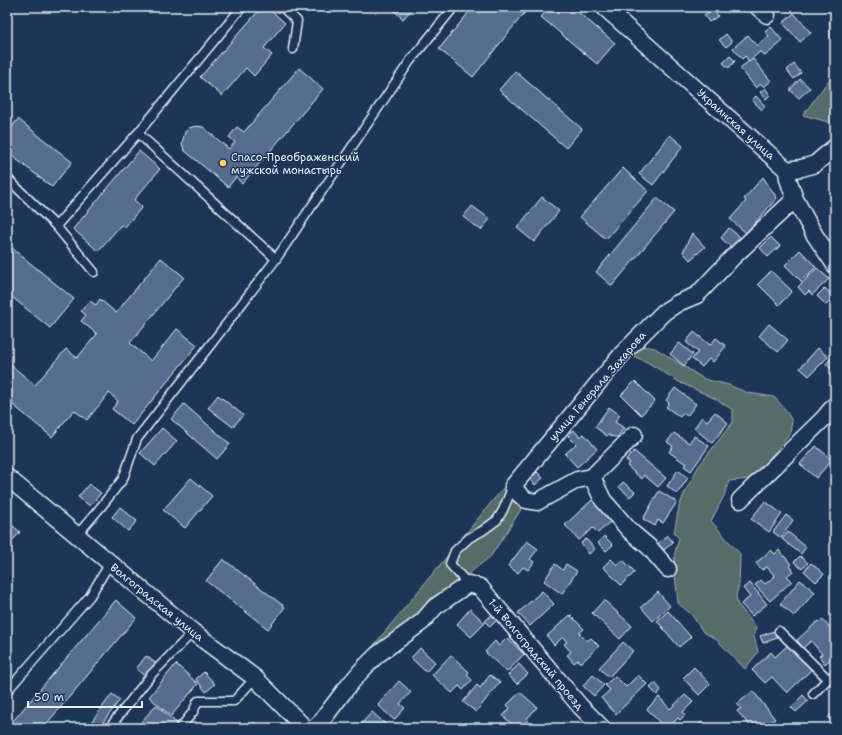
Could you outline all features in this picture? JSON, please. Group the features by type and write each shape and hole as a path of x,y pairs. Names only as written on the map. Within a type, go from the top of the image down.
{"street":[{"name":"Украинская улица","path":"604,7 787,170"},
{"path":"835,147 815,164 787,170 788,179 796,199 814,234 835,265"},
{"name":"улица Генерала Захарова","path":"513,486 622,354 664,312 678,303 697,295 733,257 796,199"},
{"path":"740,500 824,418 835,405"},
{"path":"513,486 518,494 526,500 537,502 577,480 592,477 634,435"},
{"name":"Волгоградская улица","path":"7,477 193,632 255,678 305,728"},
{"path":"592,477 603,500 630,531 649,547 668,569"},
{"path":"314,728 320,723 357,676 377,655 422,622 435,607 468,584"},
{"name":"1-й Волгоградский проезд","path":"468,584 480,587 580,706 602,728"}],"lane":[{"path":"56,226 138,133 242,7"},
{"path":"282,7 296,21 293,49"},
{"path":"77,535 123,480 136,439 276,259 410,61 454,7"},
{"path":"138,133 276,259"},
{"path":"7,178 56,226 94,272"},
{"path":"468,584 450,564 455,551 469,538 497,520 504,510 513,486"},
{"path":"7,690 90,596 110,563"},
{"path":"779,631 832,677 813,694"},
{"path":"109,728 152,674 193,632"},
{"path":"180,728 193,712 198,701 234,701 255,678"}],"green space":[{"path":"829,20 835,25 835,48 831,44"},
{"path":"835,72 835,124 803,115"},
{"path":"642,346 655,348 704,379 729,385 748,393 774,397 785,409 792,421 790,433 775,452 749,479 729,481 724,496 711,521 740,554 739,584 736,596 737,603 756,627 754,636 758,652 745,669 716,639 703,632 692,615 678,603 674,564 675,552 679,538 674,533 679,507 698,467 733,422 733,410 714,398 681,383 647,362 631,355"},
{"path":"504,487 513,492 522,508 491,556 467,575 429,600 416,617 318,713"}],"building":[{"path":"262,7 267,7 285,23 264,48 272,55 254,76 246,68 222,96 200,77"},
{"path":"390,7 414,7 403,19"},
{"path":"473,7 529,7 473,77 439,49"},
{"path":"550,7 572,7 615,43 597,64 541,17"},
{"path":"713,9 718,16 709,22 704,15"},
{"path":"794,13 811,33 800,42 783,23"},
{"path":"771,27 783,41 765,56 761,51 749,61 745,56 742,59 733,48 748,35 757,46 769,36 765,32"},
{"path":"726,34 732,42 726,47 719,40"},
{"path":"730,56 735,61 729,68 723,63"},
{"path":"753,59 771,81 764,87 761,84 756,88 740,68"},
{"path":"794,64 801,73 794,79 787,70"},
{"path":"299,68 323,89 242,184 236,177 228,187 184,150 182,143 185,132 189,128 196,126 203,127 229,149 235,142 229,137 237,127 244,132"},
{"path":"515,71 582,129 566,148 499,90"},
{"path":"800,79 810,88 799,98 790,90"},
{"path":"765,88 770,95 766,99 760,92"},
{"path":"756,96 765,106 762,110 752,100"},
{"path":"18,119 72,162 52,187 7,152 7,134"},
{"path":"670,135 683,146 653,185 639,174"},
{"path":"139,151 160,169 134,200 142,207 124,228 121,225 98,251 73,229"},
{"path":"623,168 648,191 606,239 580,217"},
{"path":"763,177 777,198 746,233 730,219 746,201 744,199"},
{"path":"542,197 559,211 534,242 517,228"},
{"path":"657,198 674,212 612,286 596,272"},
{"path":"472,206 490,219 481,230 463,217"},
{"path":"729,228 741,238 732,248 721,238"},
{"path":"692,233 705,247 690,260 683,252"},
{"path":"771,237 780,246 768,257 760,248"},
{"path":"7,244 74,299 50,328 7,293"},
{"path":"800,250 816,267 801,281 785,265"},
{"path":"161,258 184,277 130,343 151,361 177,329 197,345 132,425 112,409 118,401 109,393 87,420 74,410 52,437 7,400 7,362 35,385 66,349 77,358 97,334 81,321 86,315 81,311 90,301 96,305 100,299 116,313"},
{"path":"817,268 829,279 812,295 809,291 805,295 798,287"},
{"path":"771,271 792,291 779,305 758,284"},
{"path":"825,288 834,297 826,305 817,296"},
{"path":"769,324 788,340 778,352 759,336"},
{"path":"694,332 710,345 716,338 726,346 713,362 709,359 702,367 692,359 698,352 686,342"},
{"path":"679,343 693,354 684,366 670,354"},
{"path":"818,348 828,357 809,376 800,368"},
{"path":"831,358 835,362 835,373 826,364"},
{"path":"635,381 655,401 641,415 621,395"},
{"path":"675,388 696,404 687,416 683,413 680,417 666,407 669,403 666,400"},
{"path":"218,395 243,415 233,427 208,408"},
{"path":"184,404 230,444 217,459 171,419"},
{"path":"609,407 620,415 615,422 624,428 617,438 608,434 607,436 595,427"},
{"path":"715,412 728,423 712,443 694,428 702,417 707,421"},
{"path":"162,428 177,441 155,466 140,453"},
{"path":"574,430 580,437 584,434 597,449 577,467 565,454 576,444 568,436"},
{"path":"674,433 689,443 694,436 709,446 691,471 684,466 686,464 669,452 673,446 667,442"},
{"path":"816,446 832,460 816,478 800,464"},
{"path":"634,451 666,478 658,487 644,475 642,479 627,466 630,463 626,460"},
{"path":"678,470 688,478 677,494 667,486"},
{"path":"537,472 543,478 535,485 530,479"},
{"path":"191,478 212,496 185,528 163,510"},
{"path":"623,482 635,492 630,497 619,487"},
{"path":"89,484 101,493 90,506 78,497"},
{"path":"659,491 677,502 663,523 658,520 655,526 643,519"},
{"path":"592,500 611,521 598,533 593,528 579,540 565,525"},
{"path":"765,501 782,514 769,532 751,519"},
{"path":"120,507 137,521 128,531 112,517"},
{"path":"786,515 793,520 781,538 773,532"},
{"path":"7,521 20,532 7,547"},
{"path":"788,532 806,547 801,554 782,539"},
{"path":"667,535 673,542 664,550 658,544"},
{"path":"604,536 613,545 606,551 598,543"},
{"path":"586,539 595,549 589,554 581,543"},
{"path":"527,541 538,549 530,559 534,562 528,570 523,567 518,573 508,566"},
{"path":"771,550 775,554 779,550 791,564 789,566 793,571 787,576 792,581 770,601 755,585 761,580 765,584 775,576 767,567 762,570 756,563"},
{"path":"800,556 808,563 802,569 794,562"},
{"path":"223,559 285,607 268,629 206,581"},
{"path":"611,559 617,565 623,560 635,572 621,585 603,567"},
{"path":"811,563 824,574 816,582 804,571"},
{"path":"555,564 563,570 566,564 577,571 562,594 544,581"},
{"path":"800,580 815,592 794,616 780,604"},
{"path":"750,583 767,604 752,616 741,604 750,597 743,588"},
{"path":"542,591 554,604 530,626 518,613"},
{"path":"658,592 670,606 653,621 641,607"},
{"path":"116,600 136,618 43,728 7,728"},
{"path":"604,600 632,626 620,639 592,613"},
{"path":"470,609 485,623 471,637 457,624"},
{"path":"668,611 691,637 679,647 657,621"},
{"path":"494,613 499,618 490,627 485,621"},
{"path":"570,615 584,629 579,633 587,641 591,638 599,646 581,663 578,660 574,663 567,655 571,652 564,644 567,642 563,637 554,645 547,636"},
{"path":"822,619 835,634 835,642 830,646 835,652 835,655 825,664 819,656 822,654 811,641 803,648 797,640"},
{"path":"774,631 777,638 763,643 760,636"},
{"path":"507,638 524,654 507,672 485,652 495,641 499,646"},
{"path":"623,642 633,651 609,677 599,668"},
{"path":"789,644 812,669 787,693 772,677 765,683 752,670 771,652 775,657"},
{"path":"420,648 435,662 426,672 411,658"},
{"path":"451,655 469,672 467,675 472,680 463,690 459,686 452,693 432,675"},
{"path":"146,656 157,664 146,677 136,669"},
{"path":"176,664 198,684 171,716 149,697"},
{"path":"519,664 528,674 517,684 508,675"},
{"path":"694,667 710,684 699,695 683,678"},
{"path":"204,672 215,684 206,692 196,679"},
{"path":"490,675 500,682 476,712 463,702 477,685 480,688"},
{"path":"593,675 604,685 594,696 583,686"},
{"path":"638,675 647,684 616,714 601,698 610,690 605,685 615,676 626,687"},
{"path":"399,681 411,692 400,704 405,708 394,720 378,705"},
{"path":"655,683 661,690 657,695 650,688"},
{"path":"753,691 775,719 764,728 752,728 737,711 741,708 737,704"},
{"path":"520,692 537,707 521,728 516,728 503,716 510,708 507,705"},
{"path":"112,694 120,700 100,726 92,721"},
{"path":"685,695 693,702 683,712 685,715 680,720 678,718 668,728 665,728 647,709 659,697 670,709"},
{"path":"803,695 808,701 796,712 791,707"},
{"path":"156,705 179,725 176,728 136,728"},
{"path":"835,710 835,725 828,718"},
{"path":"372,712 390,728 365,728 361,724"},
{"path":"703,721 710,728 695,728"},
{"path":"254,722 260,728 249,728"}],"place":[{"name":"Спасо-Преображенский мужской монастырь","path":"223,163"}]}
